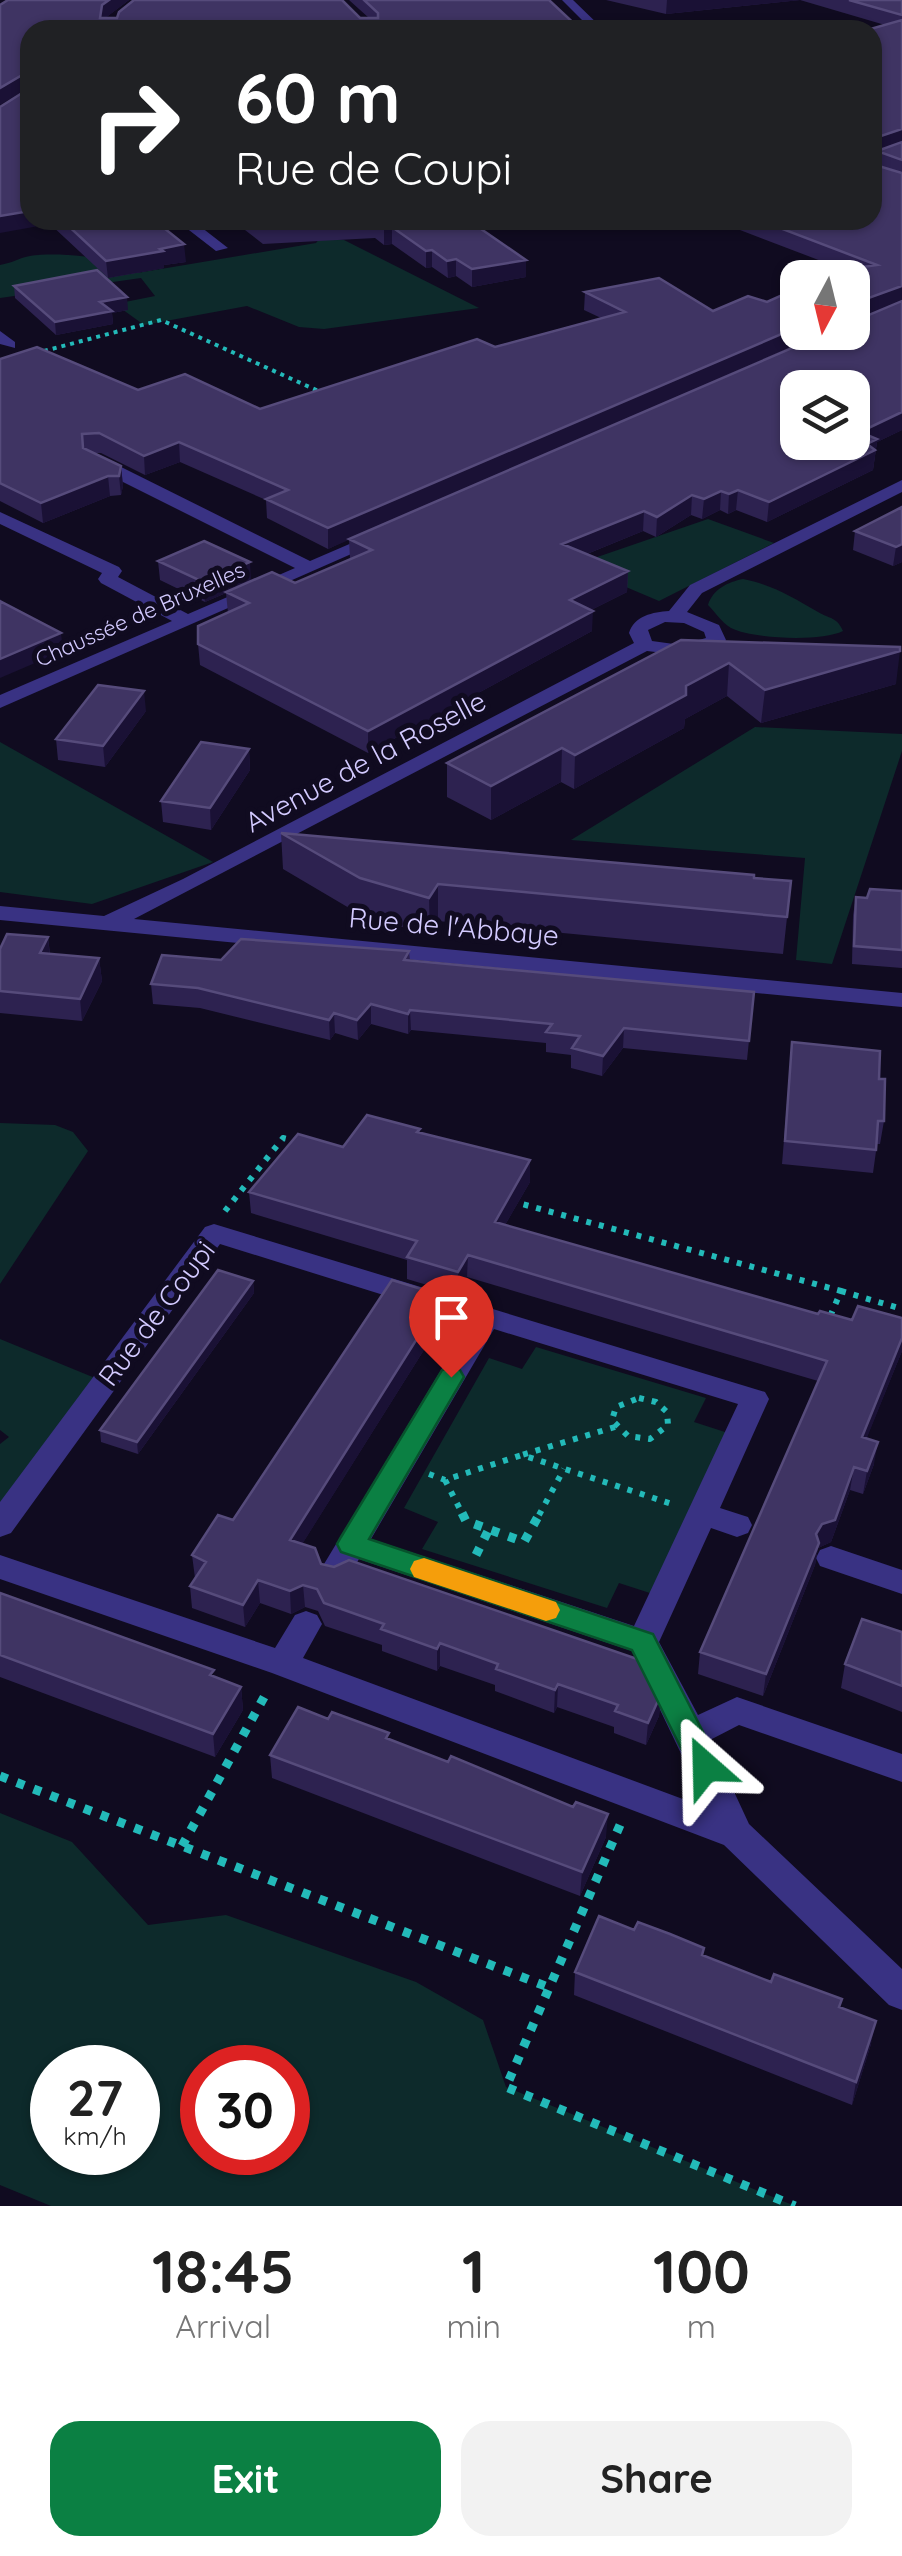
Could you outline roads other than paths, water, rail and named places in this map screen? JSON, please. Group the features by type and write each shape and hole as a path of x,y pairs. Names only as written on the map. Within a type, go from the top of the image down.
{"street":[{"path":"567,0 588,20"},
{"path":"196,230 221,248"},
{"path":"93,460 310,568"},
{"path":"716,640 712,629 703,622 674,616 696,589 902,485"},
{"path":"0,517 113,571 107,579 187,621"},
{"name":"Chaussée de Bruxelles","path":"0,702 402,528"},
{"name":"Avenue de la Roselle","path":"109,923 191,884 645,645 638,634 644,623 674,616"},
{"path":"645,645 667,651 690,651 716,640 738,643"},
{"name":"Rue de l'Abbaye","path":"0,913 902,1000"},
{"name":"Rue de Coupi","path":"0,1524 214,1233 756,1399 643,1642"},
{"path":"334,1574 486,1319"},
{"path":"702,1514 737,1526"},
{"path":"351,1544 643,1642 691,1734 736,1834 902,1992"},
{"path":"831,1558 902,1582"},
{"path":"0,1566 283,1664 736,1834"},
{"path":"283,1664 306,1624"},
{"path":"691,1734 737,1712 902,1768"}]}
